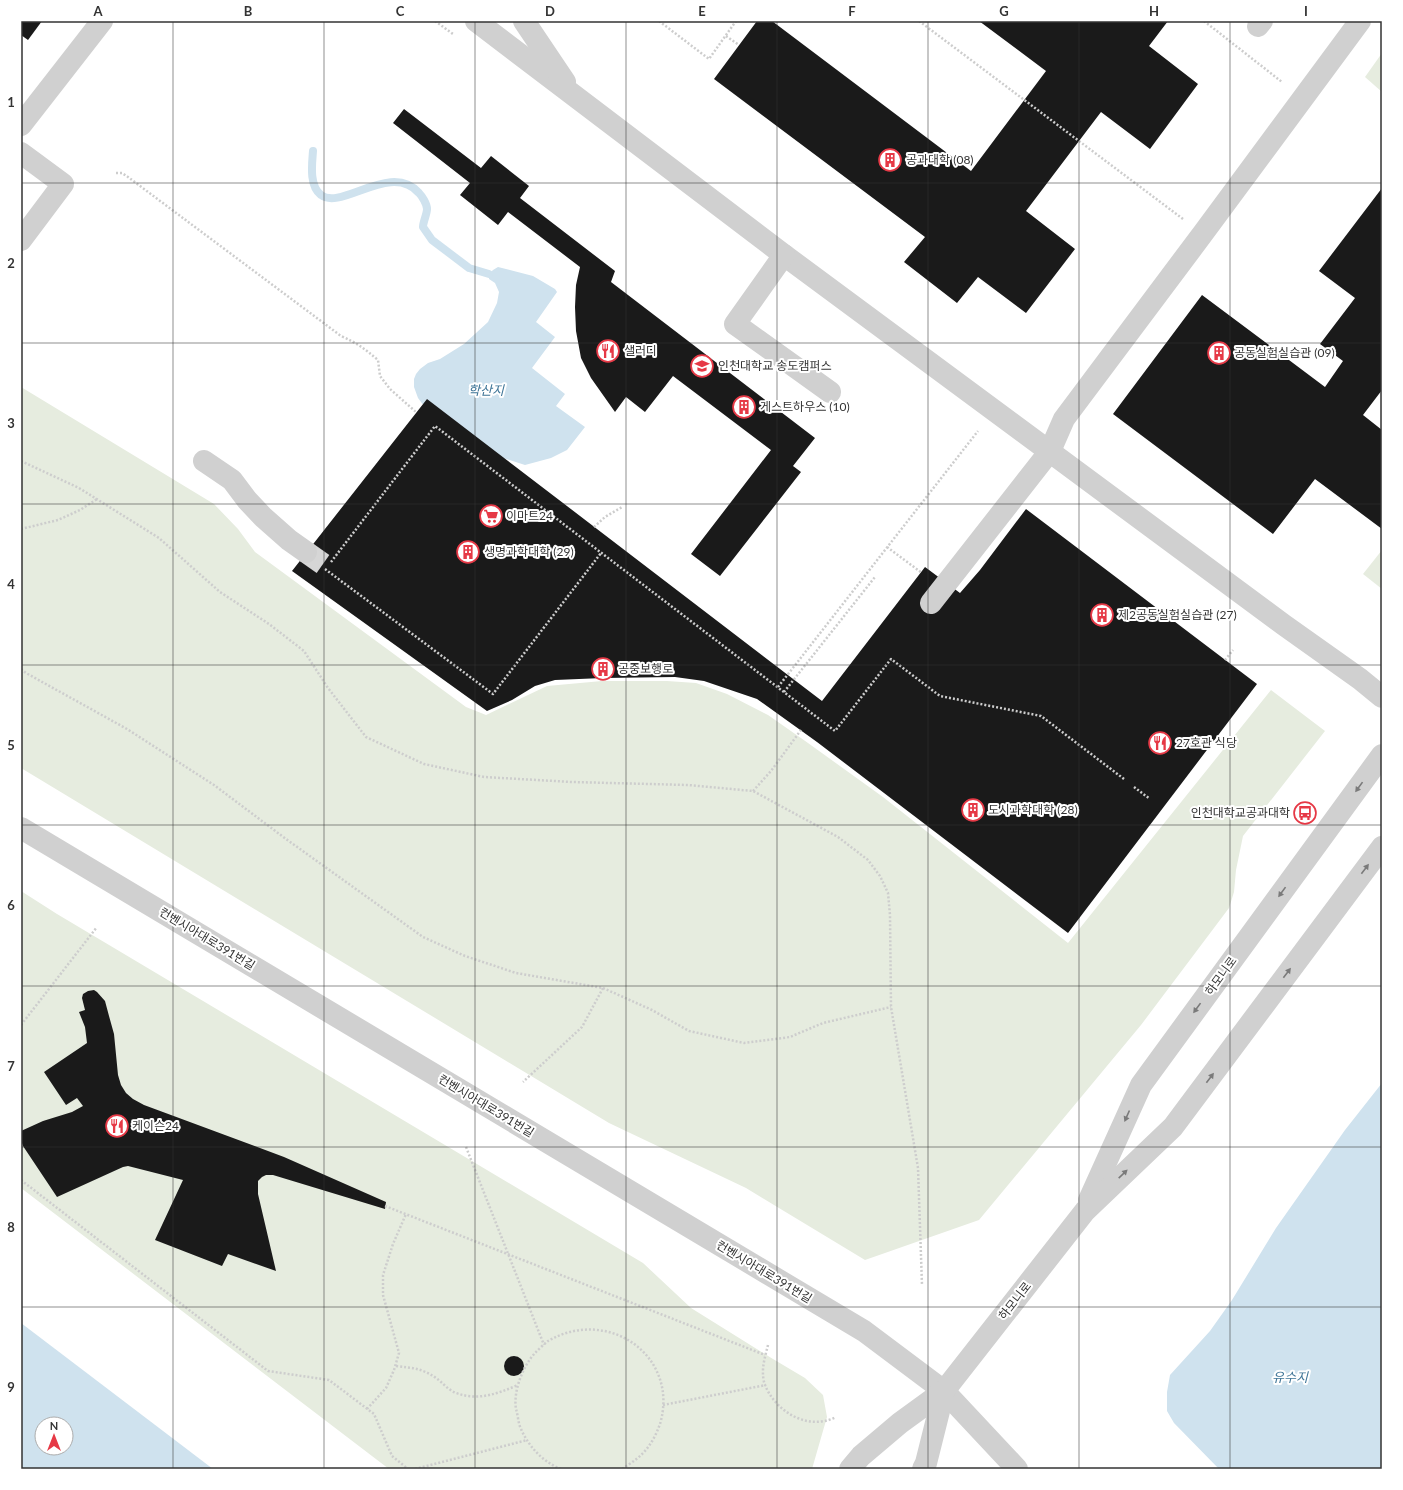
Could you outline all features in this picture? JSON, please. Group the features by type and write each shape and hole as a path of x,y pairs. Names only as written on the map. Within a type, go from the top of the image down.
{"street":[{"path":"21,125 102,21"},
{"path":"476,21 784,255 1284,625 1360,679 1382,697"},
{"path":"524,21 573,94"},
{"path":"936,596 1050,451 1064,419 1360,21"},
{"path":"21,153 63,184 21,240"},
{"path":"784,255 735,324 830,392"},
{"path":"204,461 232,480 246,500 263,517 289,540 306,552"},
{"name":"하모니로","path":"1085,1211 1141,1085 1382,755"},
{"name":"컨벤시아대로391번길","path":"21,828 864,1331 944,1392 1017,1469"},
{"name":"하모니로","path":"850,1469 861,1456 900,1423 944,1392 1085,1211 1172,1127 1382,847"},
{"name":"하모니로","path":"923,1469 926,1463 944,1392"}],"path":[{"path":"661,22 709,59 736,21"},
{"path":"919,21 1183,219"},
{"path":"1204,21 1302,98"},
{"path":"726,36 739,45"},
{"path":"116,173 122,173 128,177 341,336 356,342 368,351 378,360 380,376 390,389 416,412"},
{"path":"601,553 493,694 325,570 435,426 835,731 891,659 940,696 1041,716 1124,779"},
{"path":"778,687 978,432"},
{"path":"21,461 78,488 159,538 220,592 269,624 304,651 328,688 366,737 424,764 484,777 572,782 688,785 753,791 838,837 868,860 880,876 888,893 890,914 891,1007 918,1168 922,1285"},
{"path":"21,529 58,520 80,510 97,499"},
{"path":"594,527 605,517 622,507"},
{"path":"887,547 936,596"},
{"path":"784,692 875,577"},
{"path":"1225,660 1233,650"},
{"path":"21,669 26,674 127,729 214,785 286,839 423,937 465,956 516,973 603,988 652,1010 689,1031 744,1043 790,1037 822,1023 891,1007"},
{"path":"753,791 772,771 801,730"},
{"path":"1134,787 1150,799"},
{"path":"21,1025 97,927"},
{"path":"523,1082 582,1027 603,988"},
{"path":"466,1147 544,1345"},
{"path":"21,1180 268,1371 329,1380 368,1409 374,1414 392,1456 408,1469"},
{"path":"385,1206 765,1355"},
{"path":"368,1409 386,1388 396,1366 399,1353 383,1295 383,1275 393,1244 406,1214"},
{"path":"561,1469 551,1465 533,1449 520,1429 516,1404 519,1380 530,1359 547,1341 569,1331 594,1328 617,1334 638,1346 654,1365 663,1387 663,1412 656,1435 642,1454 622,1469"},
{"path":"768,1345 763,1363 764,1380 770,1396 782,1410 797,1418 814,1422 836,1418"},
{"path":"396,1366 419,1368 436,1378 454,1392 476,1397 495,1395 518,1386"},
{"path":"663,1405 766,1385"},
{"path":"415,1469 527,1440"}],"shaded area":[{"path":"1382,53 1382,92 1365,77"},
{"path":"21,387 214,504 238,529 255,552 466,707 486,715 547,686 602,681 667,681 696,683 727,694 768,715 883,797 1068,943 1271,690 1325,731 1243,836 1236,870 1234,892 1229,908 1141,1025 979,1220 865,1260 746,1188 609,1123 21,768"},
{"path":"1382,550 1382,589 1363,574"},
{"path":"21,891 57,914 643,1263 691,1308 805,1378 823,1395 827,1417 812,1469 389,1469 21,1188"}],"water":[{"name":"학산지","path":"498,267 533,276 555,289 557,292 536,322 555,337 532,368 565,394 556,406 585,427 567,450 551,458 525,465 488,453 427,410 418,398 414,387 414,379 420,369 428,363 440,359 464,344 488,322 497,303 499,292 495,283 489,279 489,274"},
{"name":"유수지","path":"1382,1083 1382,1469 1219,1469 1174,1423 1167,1411 1167,1392 1170,1375 1210,1331 1232,1300 1276,1228 1345,1130"},
{"path":"21,1323 213,1469 21,1469"}],"building":[{"path":"21,21 42,21 28,40 21,35"},
{"name":"공과대학 (08)","path":"757,21 772,21 971,171 1046,71 979,21 1168,21 1149,46 1198,84 1150,149 1101,112 1026,211 1075,249 1026,313 978,277 957,303 904,262 925,237 714,79"},
{"path":"404,109 481,168 491,156 529,186 520,198 615,271 611,282 815,438 793,466 801,472 720,576 691,554 771,450 673,376 645,412 626,397 615,412 591,378 581,358 576,331 575,307 576,285 580,267 508,212 498,225 460,195 470,183 393,123"},
{"name":"공동실험실습관 (09)","path":"1382,188 1382,390 1363,415 1382,430 1382,529 1315,479 1273,534 1113,414 1202,295 1325,387 1343,361 1320,344 1355,298 1319,271"},
{"name":"공중보행로","path":"427,399 822,701 925,567 960,593 980,570 1026,509 1257,684 1068,933 817,742 757,699 704,681 675,677 555,680 535,686 512,700 487,711 292,571"},
{"name":"케이슨24","path":"94,990 105,1001 114,1034 118,1075 121,1085 126,1093 133,1099 144,1105 284,1157 386,1202 385,1209 273,1175 266,1175 262,1177 258,1181 258,1194 276,1271 228,1254 222,1266 155,1240 183,1180 128,1166 57,1197 23,1146 21,1131 43,1121 72,1112 83,1106 77,1098 66,1105 44,1072 87,1043 85,1027 79,1012 85,1010 82,998 83,994"},
{"path":"514,1356 521,1359 524,1366 521,1373 514,1376 507,1373 504,1366 507,1359"}],"waterway":[{"path":"313,151 313,181 317,191 321,195 330,198 341,197 381,184 395,182 408,185 419,193 427,207 423,227 432,240 469,268 489,274"}],"tunnel":[{"path":"306,552 323,564"}],"place":[{"name":"공과대학 (08)","path":"890,160"},
{"name":"샐러디","path":"608,351"},
{"name":"공동실험실습관 (09)","path":"1219,353"},
{"name":"인천대학교 송도캠퍼스","path":"702,366"},
{"name":"게스트하우스 (10)","path":"744,407"},
{"name":"이마트24","path":"491,516"},
{"name":"생명과학대학 (29)","path":"468,552"},
{"name":"제2공동실험실습관 (27)","path":"1102,615"},
{"name":"공중보행로","path":"603,669"},
{"name":"27호관 식당","path":"1160,743"},
{"name":"도시과학대학 (28)","path":"973,810"},
{"name":"인천대학교공과대학","path":"1305,813"},
{"name":"케이슨24","path":"117,1126"}]}
